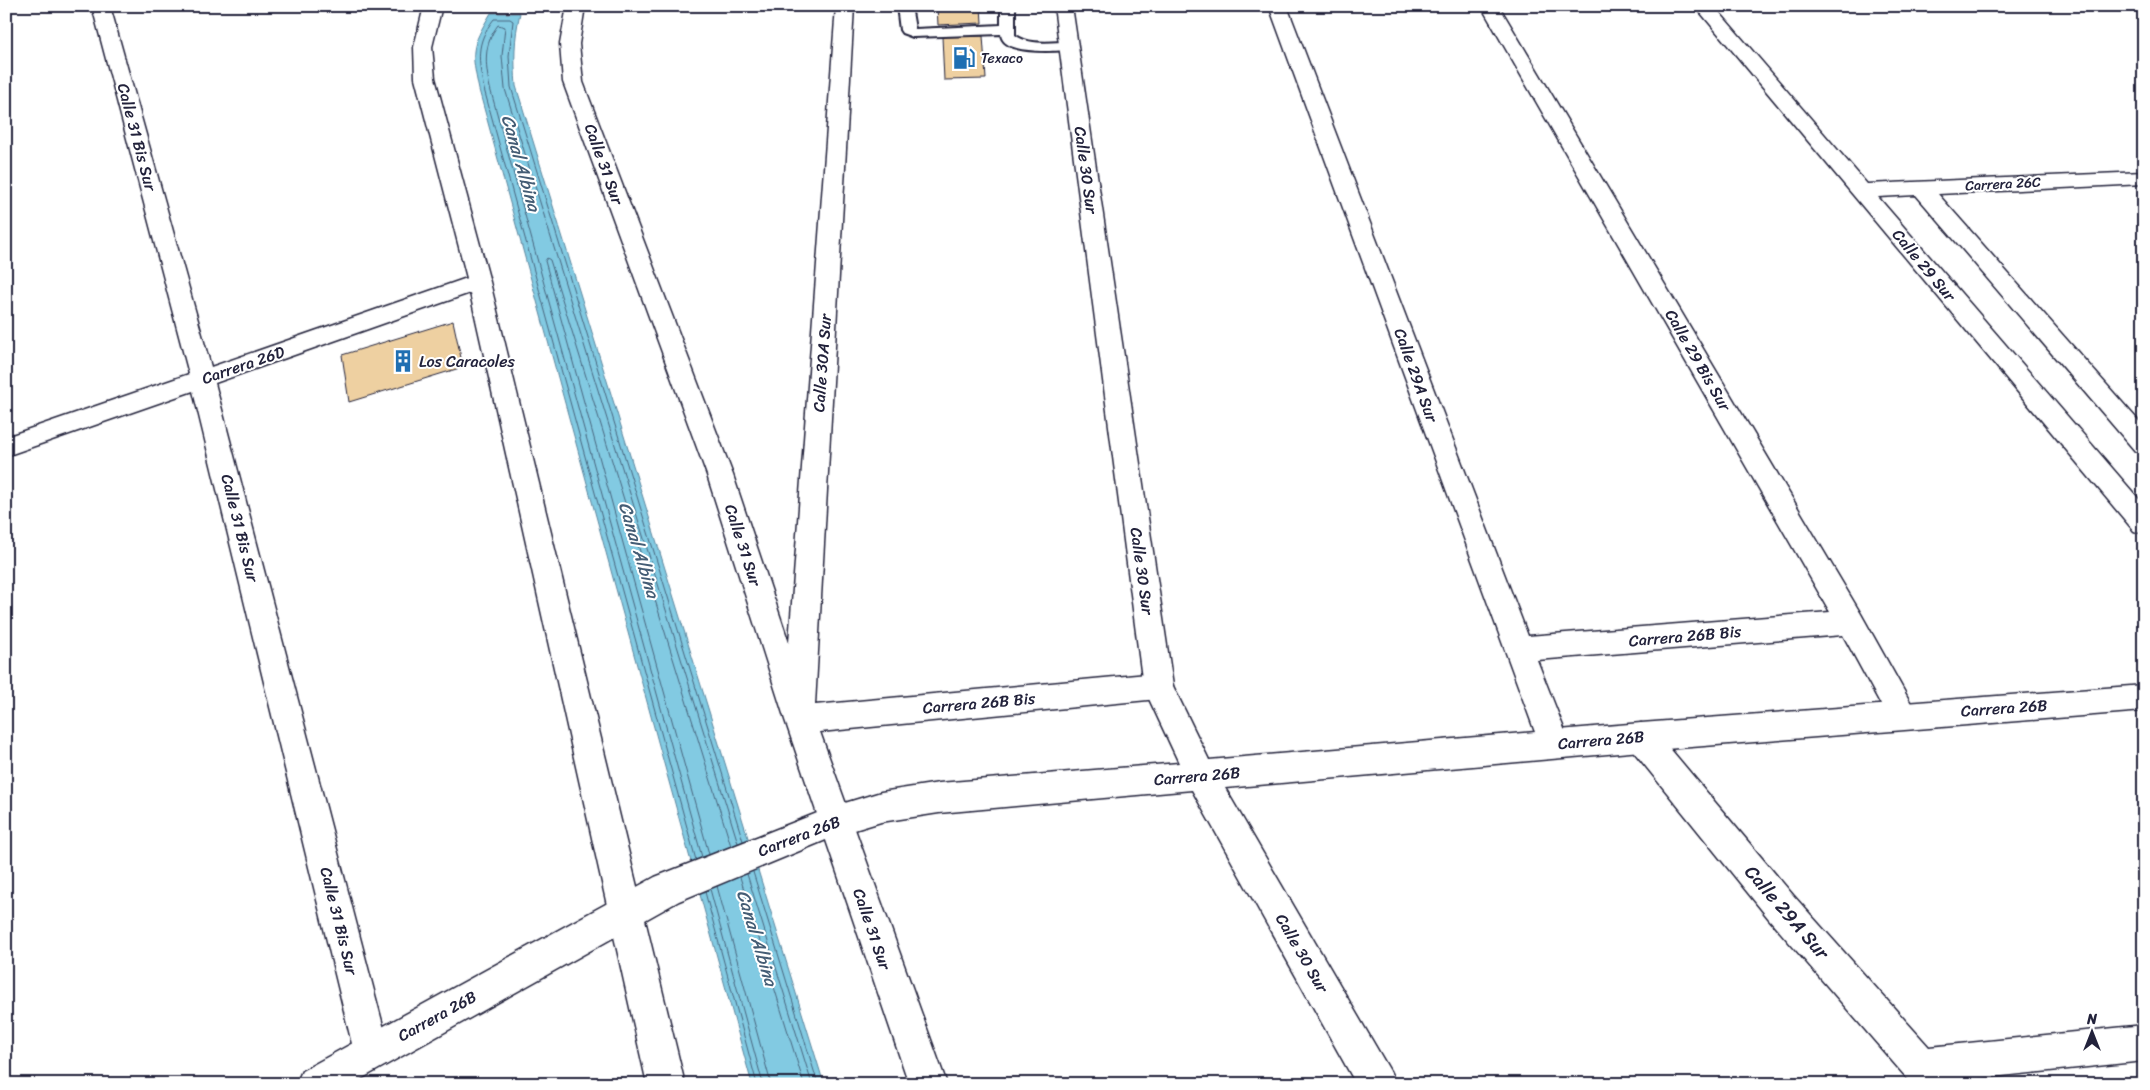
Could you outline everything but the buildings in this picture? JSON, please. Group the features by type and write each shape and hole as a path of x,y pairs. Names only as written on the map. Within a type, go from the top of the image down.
{"street":[{"name":"Calle 31 Bis Sur","path":"101,6 202,379 372,1052"},
{"path":"433,6 423,47 424,78 479,282 666,1084"},
{"name":"Calle 31 Sur","path":"576,6 572,18 569,47 573,82 720,475 800,720 928,1084"},
{"name":"Calle 30A Sur","path":"800,720 845,6"},
{"name":"Calle 30 Sur","path":"1063,6 1158,686 1201,776 1377,1084"},
{"name":"Calle 29A Sur","path":"1278,6 1554,744"},
{"name":"Calle 29 Bis Sur","path":"1490,6 1851,622 1903,716"},
{"name":"Calle 29 Sur","path":"1704,6 2144,524"},
{"name":"Carrera 26C","path":"1861,191 2144,178"},
{"path":"1921,188 2144,444"},
{"name":"Carrera 26D","path":"6,447 479,282"},
{"name":"Carrera 26B Bis","path":"1518,649 1851,622"},
{"name":"Carrera 26B Bis","path":"800,720 1158,686"},
{"name":"Carrera 26B","path":"314,1084 667,889 774,844 835,821 881,807 939,798 1641,736 2144,698"},
{"name":"Calle 29A Sur","path":"1641,736 1781,907 1930,1075"},
{"path":"1930,1075 2144,1042"}],"lane":[{"path":"904,6 907,30 913,33 1009,29"},
{"path":"1008,6 1008,37 1014,43 1026,46 1069,46"}],"water":[{"name":"Canal Albina","path":"491,13 520,13 515,49 516,86 824,1084 752,1084 479,90 474,50 479,34"}],"place":[{"name":"Texaco","path":"964,58"},
{"name":"Los Caracoles","path":"403,361"}]}
